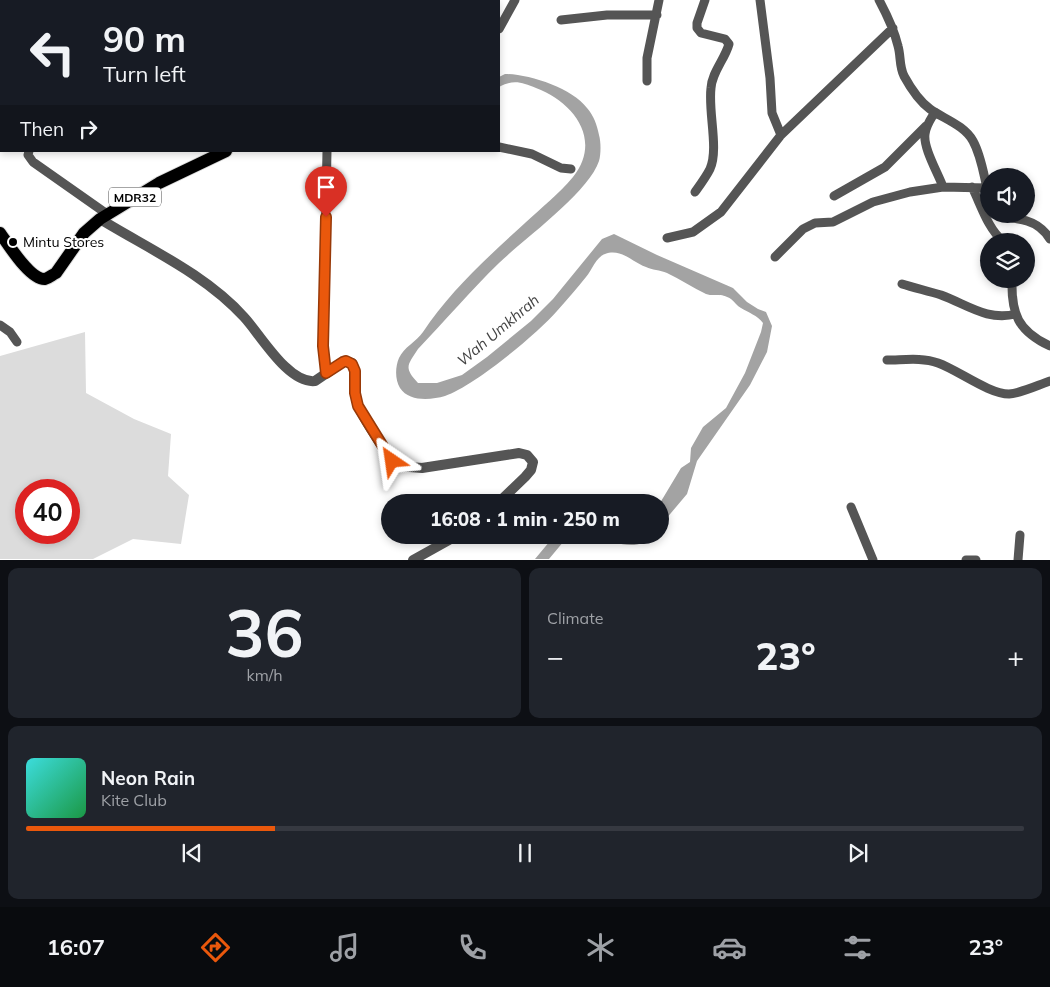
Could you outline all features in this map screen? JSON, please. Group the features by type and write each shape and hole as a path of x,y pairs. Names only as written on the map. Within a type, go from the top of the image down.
{"main road":[{"name":"MDR32","path":"0,233 4,244 27,268 36,276 45,279 58,270 84,233 103,217 159,183 224,152"}],"street":[{"path":"500,27 515,0"},
{"path":"647,81 647,58 659,0"},
{"path":"695,192 712,162 713,147 710,110 712,80 729,44 725,39 702,33 697,28 705,0"},
{"path":"760,0 770,78 772,113 781,135"},
{"path":"879,0 893,28 904,77 918,97 935,112 966,132 973,141 982,168"},
{"path":"561,20 607,15 656,15"},
{"path":"667,238 693,232 721,212 781,135 893,28"},
{"path":"834,196 885,167 926,126 935,112"},
{"path":"926,126 924,135 926,144 944,187"},
{"path":"500,147 532,154 562,168 571,169"},
{"path":"29,152 28,155 33,162 103,217 218,292 242,315 271,352 287,368 311,381 319,379 343,362 346,361 352,364 355,371 355,393 358,406 392,461 398,466 422,468 519,453 528,455 533,462 531,470 507,494"},
{"path":"326,373 323,346 327,152"},
{"path":"775,257 803,229 815,223 833,222 873,202 910,192 944,187 980,190"},
{"path":"972,188 995,233"},
{"path":"1033,223 1050,239"},
{"path":"902,284 940,295 984,314 995,316 1016,314"},
{"path":"1012,288 1016,314 1021,325 1035,339 1050,346"},
{"path":"0,325 10,332 17,342"},
{"path":"887,360 935,362 987,387 1008,394 1050,381"},
{"path":"851,507 873,560"},
{"path":"1018,560 1020,535"},
{"path":"413,560 442,544"},
{"path":"966,560 976,560"}],"shaded area":[{"path":"505,74 526,76 561,88 571,94 589,111 596,124 600,138 599,161 583,187 570,201 499,263 418,349 409,366 410,373 418,383 437,383 462,375 531,321 553,299 602,239 614,234 733,288 747,302 766,312 772,326 767,352 750,385 697,461 687,494 669,515 669,494 665,494 681,468 690,462 691,448 703,427 726,408 745,373 761,332 763,323 761,320 727,297 706,294 667,273 648,268 621,254 605,254 599,258 586,277 547,321 520,346 472,382 445,396 427,399 409,396 398,385 396,377 397,365 404,351 420,336 445,302 471,274 562,189 582,163 585,149 584,136 580,124 562,102 526,84 513,82 500,86 500,76"},
{"path":"85,332 86,393 134,419 171,434 168,476 189,495 181,544 133,539 93,559 0,559 0,356"},
{"path":"548,544 562,544 549,559 535,559"}],"place":[{"name":"Mintu Stores","path":"13,242"}],"route":[{"path":"326,217 323,346 326,373 334,366 346,361 354,366 355,393 358,406 392,461"}],"water label":[{"name":"Wah Umkhrah","path":"498,330"}]}
